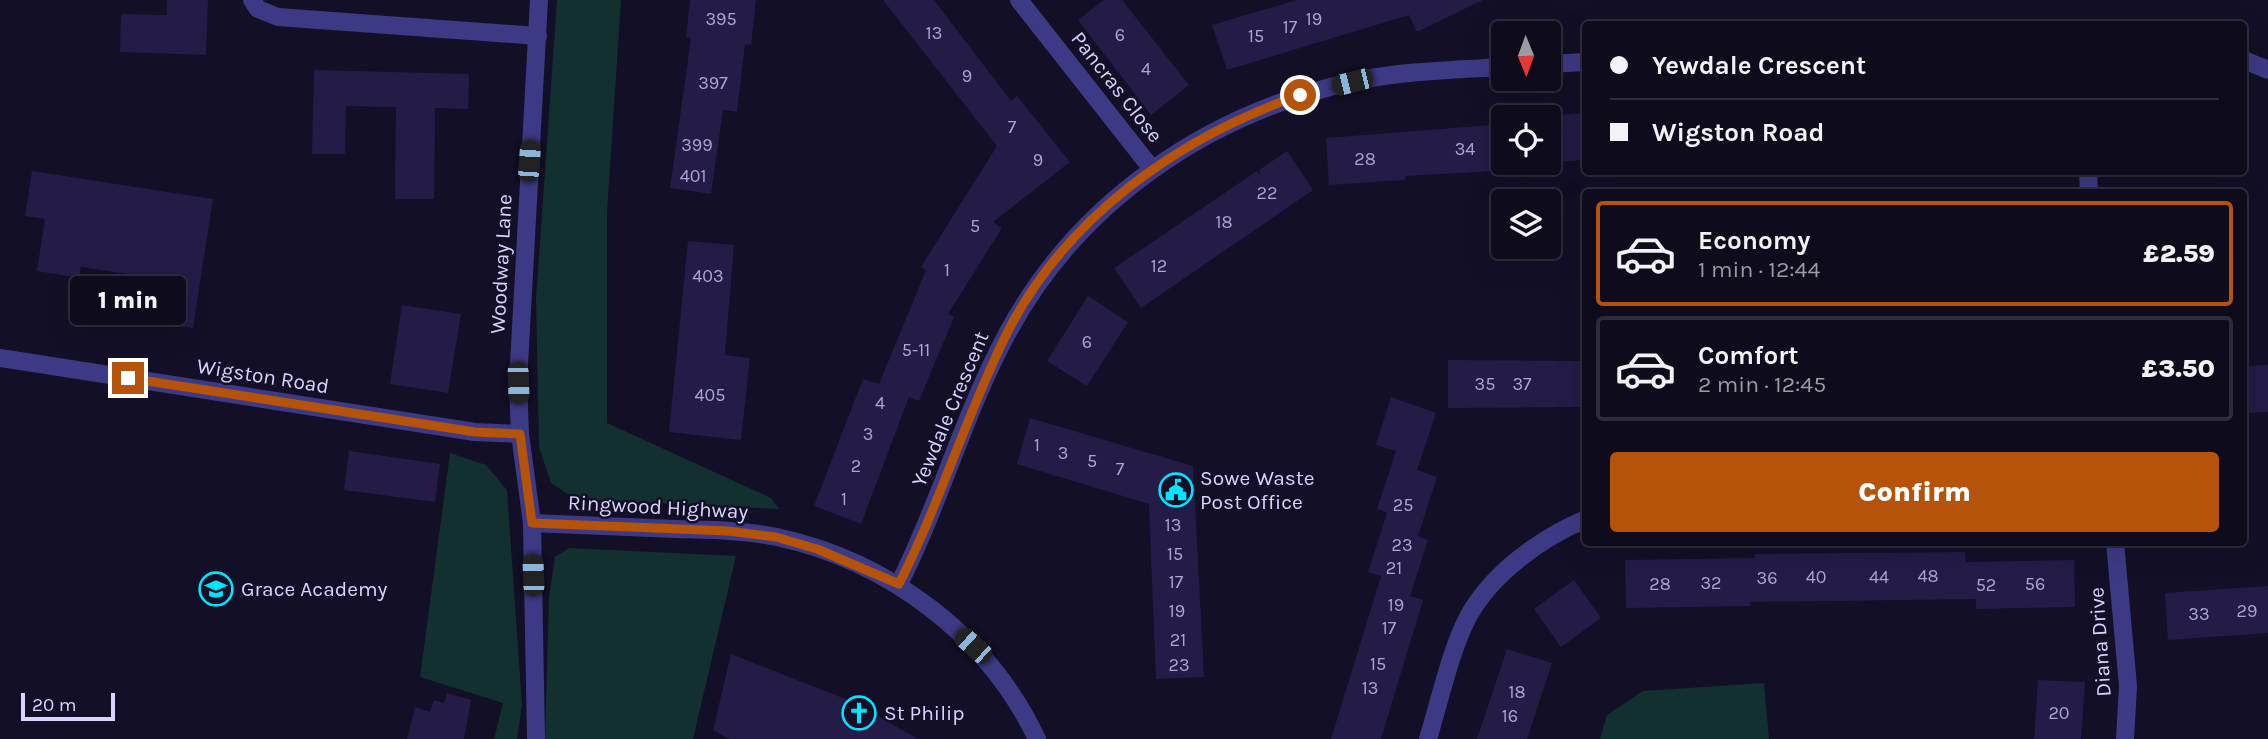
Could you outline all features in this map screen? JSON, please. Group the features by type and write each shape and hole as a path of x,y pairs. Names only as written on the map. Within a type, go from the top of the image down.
{"street":[{"path":"252,0 258,9 278,17 538,36"},
{"name":"Woodway Lane","path":"536,739 532,523 520,434 518,383 524,235 539,0"},
{"name":"Pancras Close","path":"1019,0 1152,169"},
{"path":"2247,61 2268,70"},
{"path":"1561,63 1582,62"},
{"name":"Yewdale Crescent","path":"899,584 1008,332 1045,271 1082,229 1152,169 1225,125 1300,95 1399,74 1491,68"},
{"name":"Wigston Road","path":"0,358 475,432 520,434"},
{"path":"1428,739 1468,617 1512,565 1549,537 1582,521"},
{"name":"Ringwood Highway","path":"532,523 728,531 776,537 817,549 899,584 963,637 998,673 1037,739"},
{"name":"Diana Drive","path":"2115,546 2128,687 2125,739"}],"green space":[{"path":"557,0 621,0 607,213 607,423 771,498 779,509 575,499 551,483 539,447 536,299"},
{"path":"450,453 486,465 507,490 522,705 517,739 494,739 503,703 420,677"},
{"path":"569,548 736,556 693,739 545,739 549,597 555,557"},
{"path":"1764,683 1769,739 1600,739 1607,715 1643,691"}],"building":[{"path":"167,0 208,0 206,55 120,52 121,14 167,15"},
{"path":"690,0 756,0 751,45 745,44 737,112 723,110 711,194 670,188 691,38 686,37"},
{"path":"883,0 934,0 1011,101 1017,96 1070,162 993,222 1002,228 948,314 954,317 919,401 909,397 861,524 814,506 863,379 879,384 926,270 921,267 997,146"},
{"path":"1104,0 1122,0 1189,85 1151,115 1078,20"},
{"path":"1297,0 1483,0 1417,32 1409,15 1227,70 1212,25"},
{"path":"314,70 469,74 468,109 435,108 434,199 395,199 396,107 346,106 345,154 312,154"},
{"path":"1582,113 1582,160 1561,161 1561,115"},
{"path":"1491,125 1491,171 1405,176 1405,180 1329,185 1326,138"},
{"path":"1287,151 1313,190 1141,308 1114,268 1257,171 1260,175 1259,170"},
{"path":"32,171 213,199 193,328 141,320 147,277 81,267 79,278 37,271 45,219 25,216"},
{"path":"688,241 734,245 725,355 750,358 741,440 669,432"},
{"path":"1088,296 1128,322 1087,386 1047,361"},
{"path":"402,305 461,314 448,393 390,384"},
{"path":"1448,360 1582,361 1582,407 1448,408"},
{"path":"2268,365 2268,412 2247,413 2247,366"},
{"path":"1391,397 1436,413 1417,470 1437,477 1418,536 1428,540 1410,596 1423,600 1381,739 1331,739 1381,576 1368,572 1387,513 1377,509 1396,451 1376,445"},
{"path":"1030,418 1193,466 1204,677 1156,679 1149,504 1017,464"},
{"path":"349,451 440,464 435,502 344,490"},
{"path":"1965,552 1966,562 2074,560 2075,607 1976,609 1976,599 1750,602 1750,606 1626,608 1625,560 1755,558 1755,554"},
{"path":"1574,580 1601,618 1561,647 1534,609"},
{"path":"2268,586 2268,633 2168,640 2165,593"},
{"path":"1507,649 1552,663 1527,739 1477,739"},
{"path":"731,654 853,702 918,739 729,739 713,730"},
{"path":"2038,680 2085,682 2081,739 2034,739"},
{"path":"447,693 471,700 464,739 407,739 415,707 430,712 434,700 444,703"}],"place":[{"name":"Sowe Waste Post Office","path":"1176,490"},
{"name":"Grace Academy","path":"216,589"},
{"name":"St Philip","path":"859,713"}],"route":[{"path":"128,378 475,432 520,434 532,523 728,531 776,537 854,563 899,584 1008,332 1045,271 1082,229 1152,169 1201,137 1249,113 1300,95"}]}
